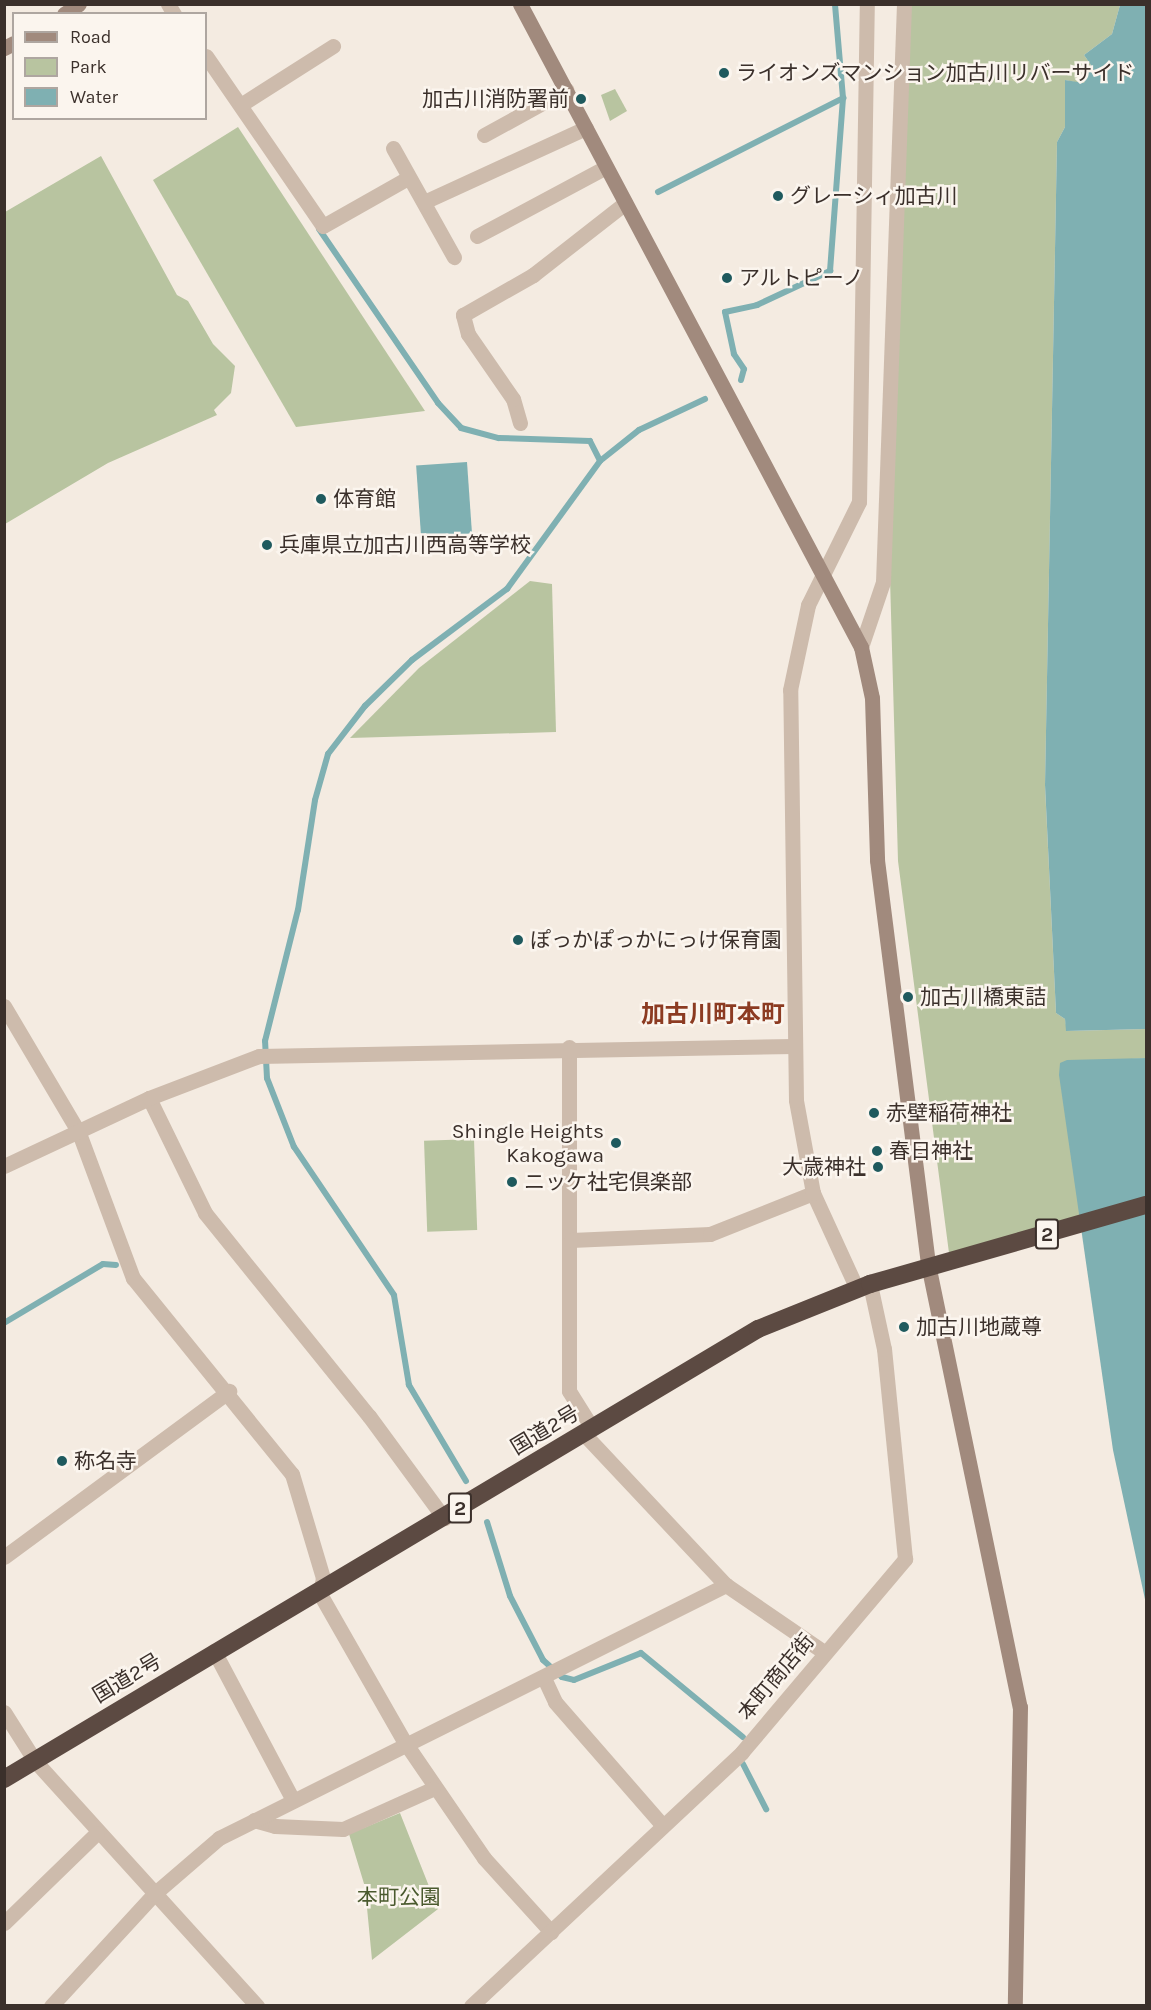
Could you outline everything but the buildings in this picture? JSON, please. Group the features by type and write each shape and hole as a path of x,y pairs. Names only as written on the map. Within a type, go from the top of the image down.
{"highway":[{"name":"国道2号","path":"4,1779 214,1651 320,1594 586,1428 758,1329 864,1286 948,1264 1146,1204"}],"street":[{"path":"67,12 80,4"},
{"name":"本町商店街","path":"471,2006 742,1752 824,1652 905,1559 884,1349 864,1286 813,1194 799,1132 794,1046 790,690 808,604 859,501 867,4"},
{"path":"861,647 883,582 904,4"},
{"path":"520,5 861,647 872,698 877,860 929,1269 1020,1707 1015,2006"},
{"path":"242,104 333,46"},
{"path":"207,57 242,104 323,226 408,177"},
{"path":"484,135 566,90"},
{"path":"424,202 586,128"},
{"path":"393,148 454,257"},
{"path":"477,236 606,167"},
{"path":"520,423 519,395 468,334 463,315 533,275 625,203"},
{"path":"4,1006 79,1133 133,1278 229,1391 292,1474 323,1578 320,1594 432,1789 484,1858 551,1932"},
{"path":"4,1166 79,1133 149,1098 264,1055 569,1047 794,1046"},
{"path":"569,1047 571,1240 569,1391 586,1428 726,1585 824,1652"},
{"path":"149,1098 205,1213 367,1413 444,1518"},
{"path":"571,1240 710,1234 813,1194"},
{"path":"4,1557 229,1391"},
{"path":"51,2006 154,1894 219,1838 404,1741 544,1678 726,1585"},
{"path":"214,1651 293,1800"},
{"path":"544,1678 555,1702 663,1826"},
{"path":"4,1712 35,1761 97,1833 257,2006"},
{"path":"254,1820 275,1826 343,1829 432,1789"},
{"path":"4,1923 97,1833"}],"green space":[{"path":"905,5 1120,5 1112,34 1084,55 1091,65 1084,84 1065,80 1065,127 1057,142 1045,786 1056,1013 1065,1019 1067,1031 1146,1029 1146,1058 1060,1064 1080,1216 949,1253 898,861 890,578"},
{"path":"615,89 627,111 610,121 601,95"},
{"path":"238,127 425,411 296,427 153,180"},
{"path":"101,156 177,295 188,301 213,344 235,366 231,393 214,410 217,415 108,463 5,524 5,212"},
{"path":"530,581 552,584 556,732 350,738 419,668"},
{"path":"474,1139 477,1230 427,1232 424,1141"},
{"name":"本町公園","path":"400,1813 438,1909 372,1960 365,1887 349,1834"}],"water":[{"path":"1120,5 1146,5 1146,1029 1066,1031 1065,1019 1056,1013 1045,785 1057,142 1065,127 1065,80 1084,83 1091,65 1084,55 1112,34"},
{"path":"467,462 472,538 421,541 416,466"},
{"path":"1146,1058 1146,1604 1113,1450 1059,1075 1060,1063 1067,1060"}],"waterway":[{"path":"658,192 843,98 835,4"},
{"path":"741,380 744,369 734,354 725,312 757,305 830,271 843,98"},
{"path":"319,229 438,403 461,428 499,438 590,441 600,461"},
{"path":"466,1481 409,1385 394,1295 294,1147 267,1078 265,1041 298,910 315,800 328,754 365,706 412,660 507,589 600,461 639,430 705,399"},
{"path":"4,1323 103,1264 116,1265"},
{"path":"487,1522 510,1596 543,1660 562,1677 574,1680 641,1653 743,1737"},
{"path":"743,1764 766,1809"}],"place":[{"name":"ライオンズマンション加古川リバーサイド","path":"724,73"},
{"name":"加古川消防署前","path":"581,99"},
{"name":"グレーシィ加古川","path":"778,196"},
{"name":"アルトピーノ","path":"727,278"},
{"name":"体育館","path":"321,499"},
{"name":"兵庫県立加古川西高等学校","path":"267,545"},
{"name":"ぽっかぽっかにっけ保育園","path":"518,940"},
{"name":"加古川橋東詰","path":"908,997"},
{"name":"赤壁稲荷神社","path":"874,1113"},
{"name":"Shingle Heights Kakogawa","path":"616,1143"},
{"name":"春日神社","path":"877,1151"},
{"name":"大歳神社","path":"878,1167"},
{"name":"ニッケ社宅倶楽部","path":"512,1182"},
{"name":"加古川地蔵尊","path":"904,1327"},
{"name":"称名寺","path":"62,1461"}],"district":[{"name":"加古川町本町","path":"713,1015"}]}
